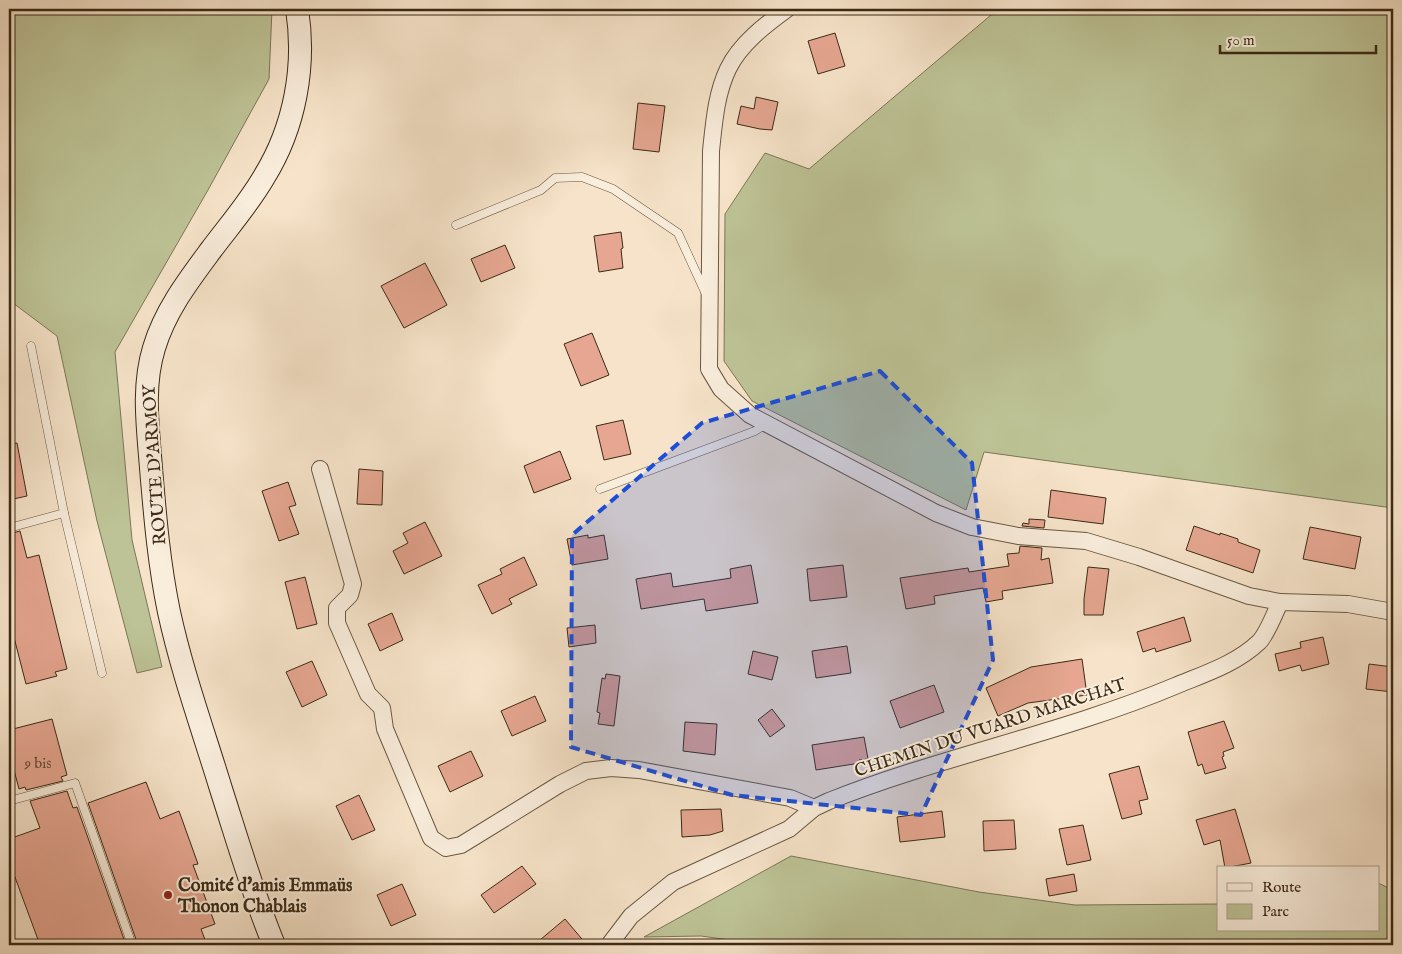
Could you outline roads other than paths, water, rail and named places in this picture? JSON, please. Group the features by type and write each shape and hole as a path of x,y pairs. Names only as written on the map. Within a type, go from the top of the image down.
{"main road":[{"name":"ROUTE D'ARMOY","path":"274,945 253,889 193,699 169,611 157,532 147,401 148,375 153,349 174,300 264,177 277,153 287,128 299,76 300,49 297,9"}],"street":[{"path":"787,9 764,25 744,46 729,68 721,89 714,118 711,151 709,369 721,389 734,402 750,415 900,495 936,513 972,527 1018,536 1086,541 1139,557 1249,596 1280,602 1348,604 1393,612"},
{"path":"320,468 353,584 350,595 337,608 337,623 368,694 382,708 385,729 431,838 446,848 461,845 560,784 586,772 611,768 639,770 790,798 814,808"},
{"name":"CHEMIN DU VUARD MARCHAT","path":"609,945 631,916 673,882 789,830 814,808 849,793 1137,702 1234,661 1261,641 1280,602"}],"lane":[{"path":"456,225 541,190 555,178 582,177 613,189 678,233 711,305"},
{"path":"31,346 64,514 102,673"},
{"path":"600,489 755,431 768,423"},
{"path":"9,528 64,514"},
{"path":"9,801 75,783 132,945"}],"place":[{"name":"Comité d'amis Emmaüs Thonon Chablais","path":"168,895"}]}
